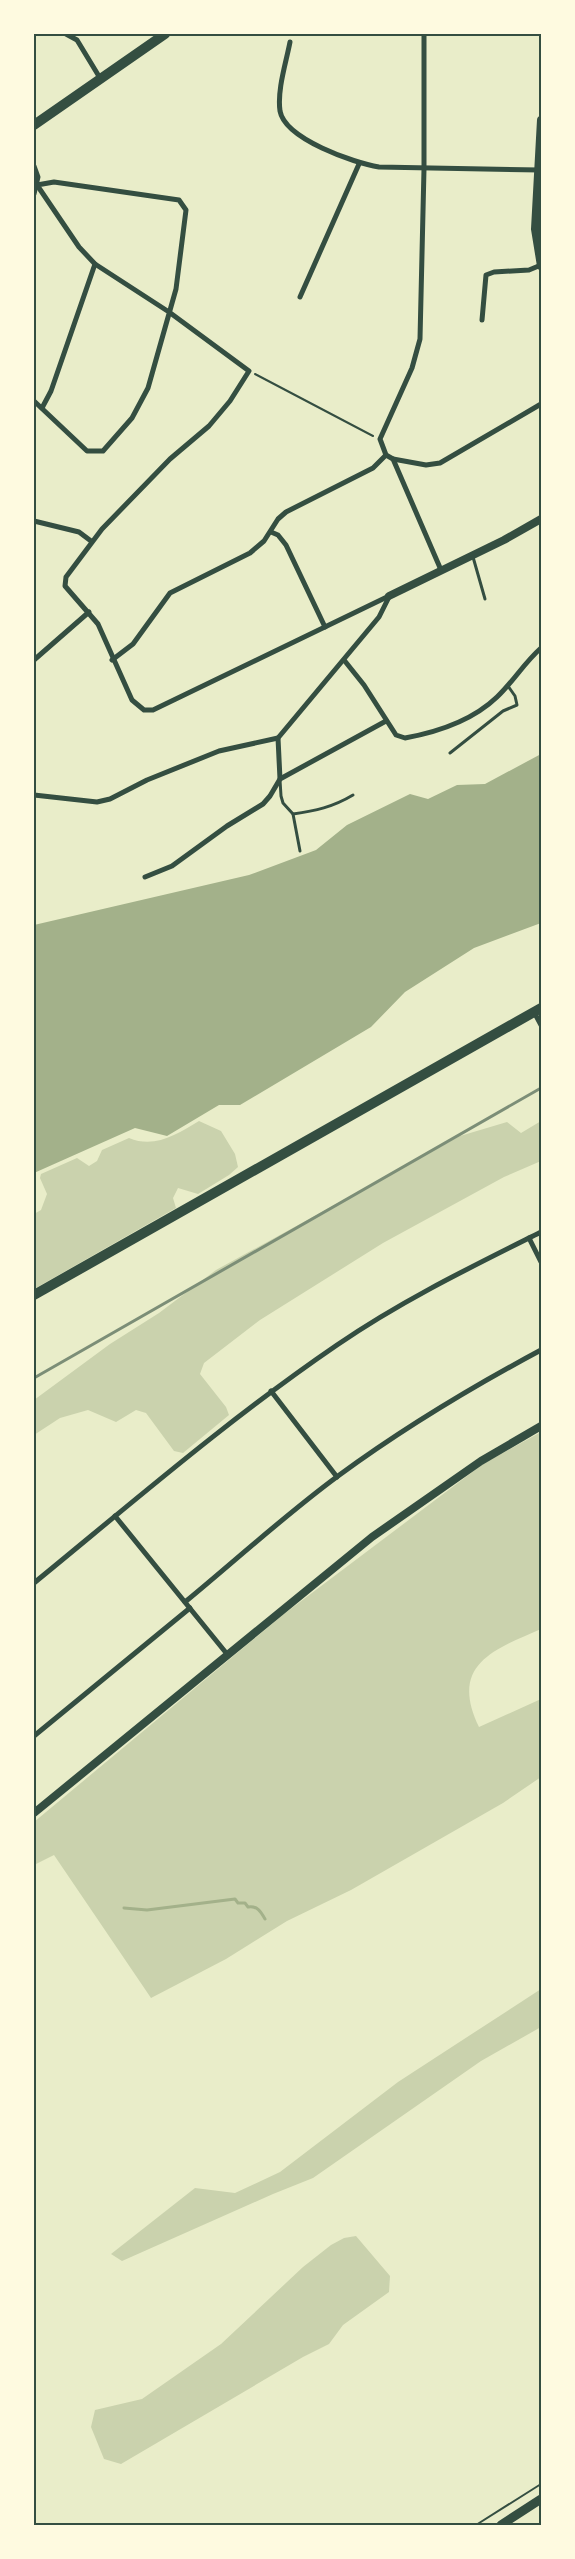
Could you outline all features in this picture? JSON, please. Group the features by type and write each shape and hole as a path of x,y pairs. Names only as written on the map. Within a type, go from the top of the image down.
{"main road":[{"path":"34,125 165,34"},
{"path":"34,1295 538,1010"},
{"path":"502,2525 541,2500"}],"street":[{"path":"66,34 77,40 100,78"},
{"path":"77,40 80,34"},
{"path":"424,34 424,169 420,340 412,368 380,439 386,455 393,459 426,464 440,463 541,404"},
{"path":"290,42 280,96 282,119 287,126 305,138 359,164 424,169 540,170"},
{"path":"482,320 486,275 494,272 529,270 541,266 535,229 540,170 541,120"},
{"path":"300,297 359,164"},
{"path":"34,166 38,177 34,194"},
{"path":"34,401 86,451 102,451 132,418 148,388 176,290 185,217 183,204 170,198 49,182 37,185"},
{"path":"37,185 79,247 95,264 169,312 249,371 230,401 209,426 170,459 91,541 64,582 68,590 98,624 112,660 132,700 144,710 153,710 472,556 541,519"},
{"path":"42,408 51,391 95,264"},
{"path":"112,660 133,644 170,593 250,553 271,532 278,519 286,512 373,468 386,455"},
{"path":"393,459 441,570"},
{"path":"34,521 79,532 91,541"},
{"path":"271,532 278,535 286,545 325,627"},
{"path":"34,794 97,802 110,799 147,780 219,751 278,738 379,617 389,596"},
{"path":"34,660 89,612"},
{"path":"344,660 364,685 386,721 401,738 431,732 462,721 482,710 507,686 541,648"},
{"path":"145,876 172,866 227,826 263,804 280,779 386,721"},
{"path":"278,738 280,779"},
{"path":"538,1010 541,1025"},
{"path":"34,1582 271,1391 338,1344 440,1282 541,1232"},
{"path":"529,1238 541,1262"},
{"path":"185,1602 337,1477 411,1425 472,1387 541,1350"},
{"path":"271,1391 337,1477"},
{"path":"34,1813 337,1564 424,1499 541,1426"},
{"path":"114,1516 227,1654"},
{"path":"34,1736 190,1608"}],"lane":[{"path":"472,556 485,599"},
{"path":"450,752 503,711 517,705 515,696 507,686"},
{"path":"280,779 283,803 292,814 300,851"},
{"path":"292,814 316,811 337,805 353,795"}],"path":[{"path":"249,371 380,439"},
{"path":"476,2525 541,2484"}],"shaded area":[{"path":"541,754 541,923 474,948 405,992 371,1027 240,1105 219,1105 167,1136 135,1128 34,1173 34,925 249,875 316,850 347,825 410,794 428,799 457,785 485,784"},
{"path":"199,1121 221,1131 235,1154 238,1167 229,1175 198,1194 178,1188 173,1198 176,1208 34,1289 34,1214 41,1210 47,1194 40,1178 41,1174 77,1158 89,1166 97,1161 102,1150 129,1138 148,1142 157,1141 174,1135"},
{"path":"541,1121 541,1161 504,1177 383,1243 260,1320 204,1363 200,1374 226,1407 229,1415 183,1453 174,1451 146,1413 136,1410 116,1422 88,1410 60,1418 34,1435 34,1400 110,1344 159,1313 216,1270 460,1136 507,1122 521,1133"},
{"path":"541,1432 541,1629 492,1653 473,1674 469,1688 471,1706 479,1727 541,1699 541,1777 503,1803 351,1890 287,1921 226,1959 151,1998 54,1855 34,1865 34,1822 284,1614 483,1464"},
{"path":"541,1989 541,2027 481,2061 313,2178 122,2261 111,2254 195,2188 235,2193 280,2172 398,2082"},
{"path":"356,2236 390,2276 389,2292 343,2325 329,2344 303,2357 121,2464 104,2459 91,2427 95,2410 142,2399 221,2344 303,2267 331,2245 344,2238"}],"waterway":[{"path":"124,1908 147,1910 235,1899 238,1903 245,1903 248,1907 256,1908 265,1919"}],"railway":[{"path":"34,1378 541,1088"}]}
